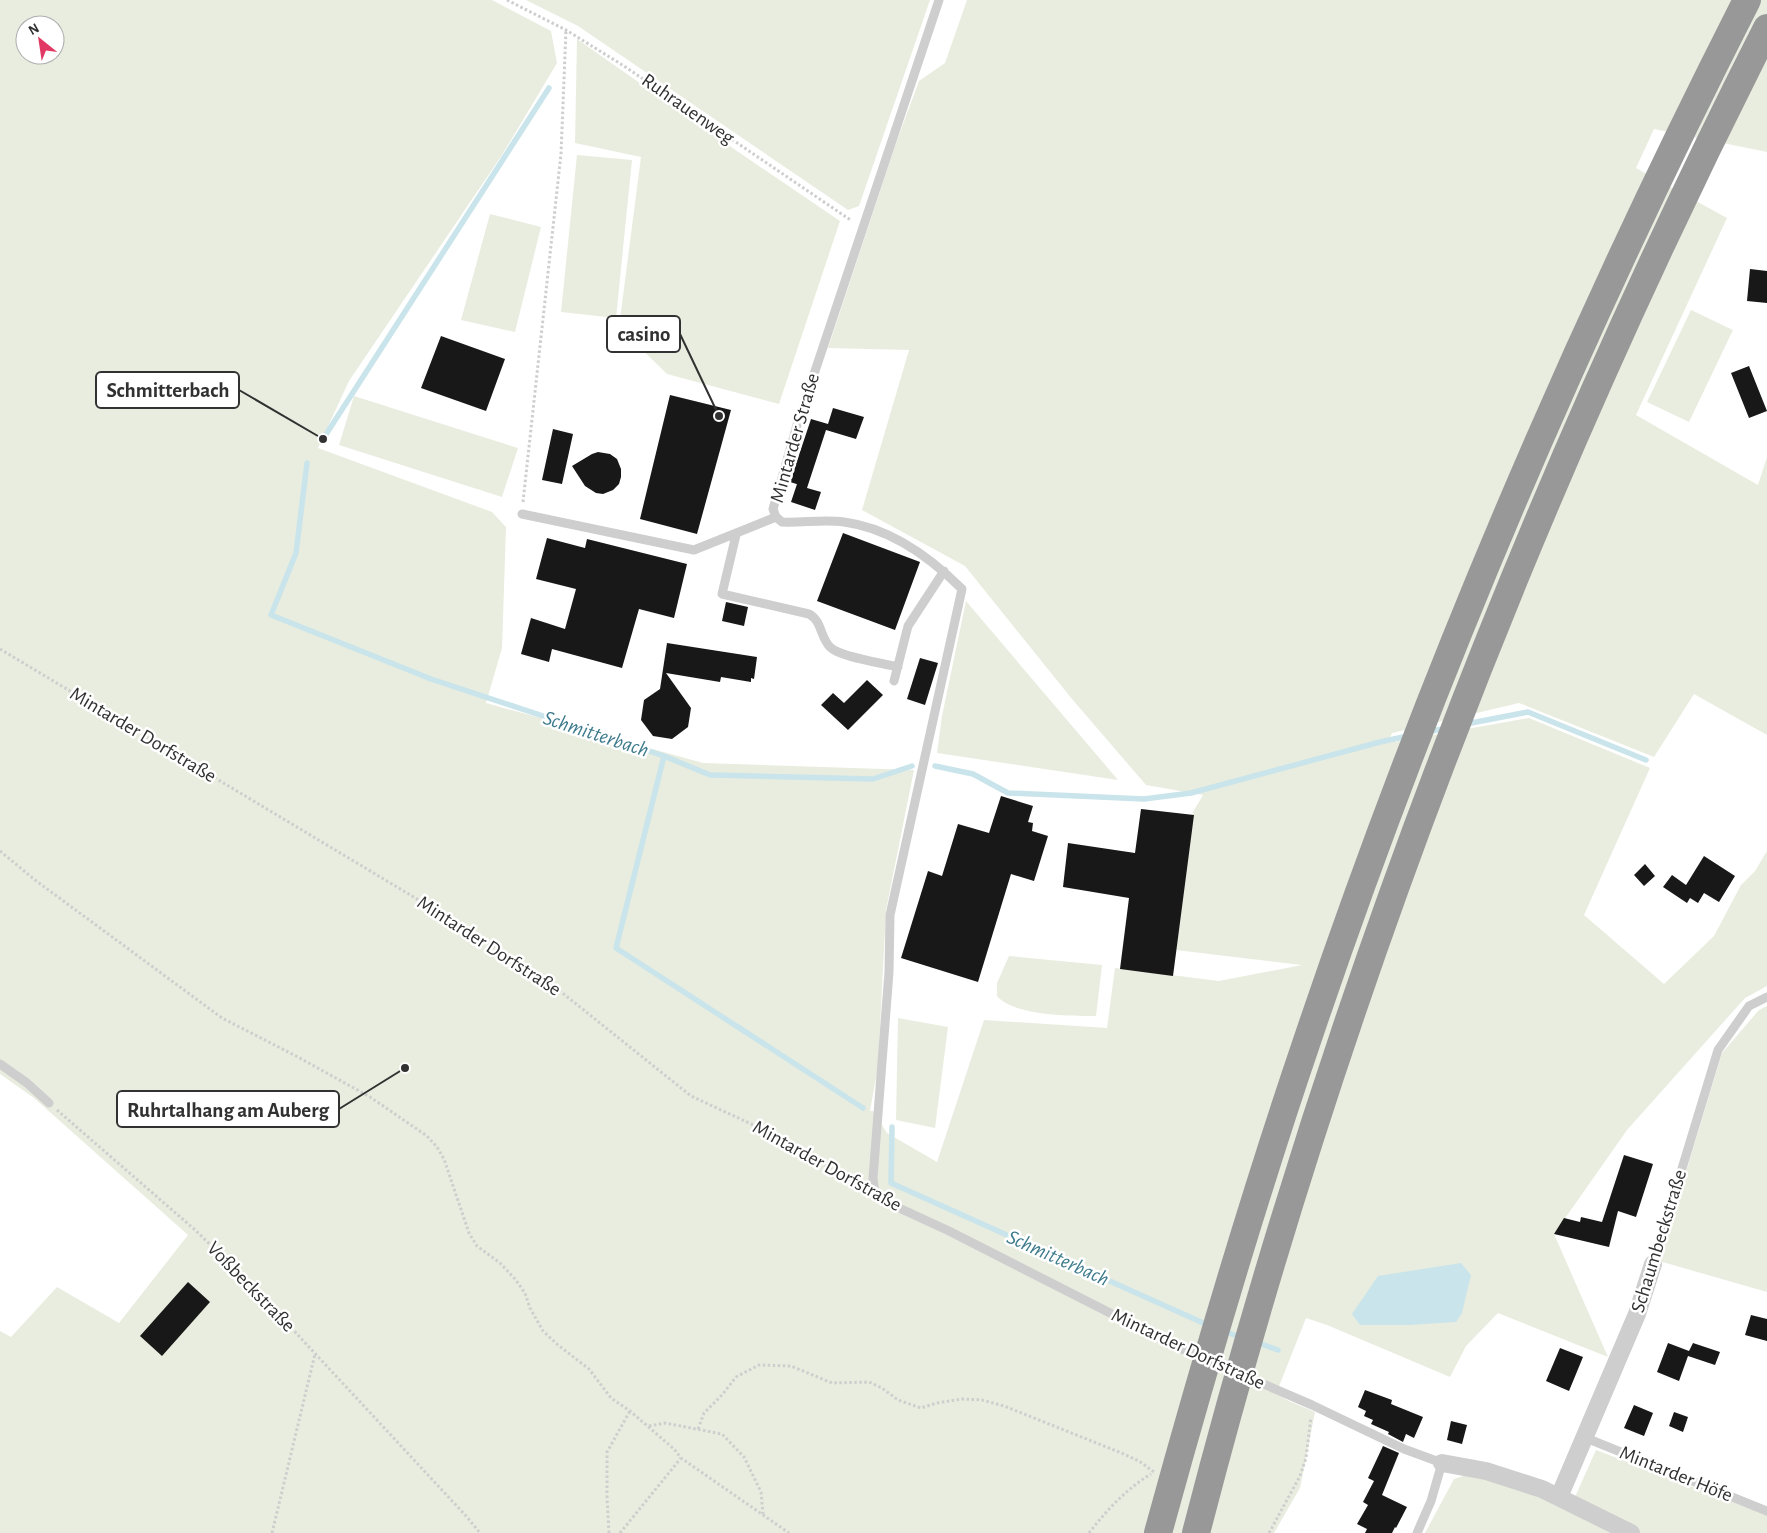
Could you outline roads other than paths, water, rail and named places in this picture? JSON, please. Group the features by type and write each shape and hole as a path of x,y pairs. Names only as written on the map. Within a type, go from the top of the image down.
{"highway":[{"path":"1158,1533 1225,1295 1271,1150 1331,971 1399,784 1454,643 1550,416 1660,175 1747,0"},
{"path":"1196,1533 1238,1380 1301,1170 1382,928 1430,795 1527,549 1579,428 1685,195 1767,28"}],"street":[{"name":"Schaumbeckstraße","path":"1559,1497 1586,1438 1637,1314 1653,1264"},
{"name":"Mintarder Dorfstraße","path":"1442,1463 1486,1471 1542,1489 1631,1533"}],"lane":[{"name":"Mintarder Straße","path":"875,1194 873,1178 889,972 890,916 962,589 944,571 924,556 882,532 858,524 826,521 785,522 780,521 773,512 797,425 939,0"},
{"path":"522,514 694,550 736,535 776,517"},
{"path":"736,535 722,594 809,614 815,617 818,622 828,646 837,652 898,667"},
{"path":"894,681 908,626 944,571"},
{"name":"Schaumbeckstraße","path":"1653,1264 1718,1050 1749,1006 1767,997"},
{"path":"0,1064 27,1083 49,1103"},
{"name":"Mintarder Dorfstraße","path":"875,1194 897,1207 957,1235 1171,1344 1312,1405 1404,1450 1442,1463"},
{"name":"Mintarder Höfe","path":"1586,1438 1767,1511"},
{"path":"1417,1533 1432,1501 1442,1463"}],"water":[{"path":"1461,1263 1471,1275 1462,1313 1456,1322 1409,1325 1360,1325 1352,1314 1378,1276"}],"waterway":[{"name":"Schmitterbach","path":"323,439 549,88"},
{"name":"Schmitterbach","path":"307,463 296,553 271,615 431,679 664,756 616,948 863,1108"},
{"path":"1466,724 1528,712 1646,760"},
{"path":"1427,732 1447,728"},
{"path":"935,766 973,774 1008,793 1144,799 1191,793 1408,736"},
{"path":"664,756 710,775 873,779 912,766"},
{"name":"Schmitterbach","path":"892,1127 891,1183 1210,1326"},
{"name":"Schmitterbach","path":"1223,1331 1243,1338"},
{"name":"Schmitterbach","path":"1256,1342 1278,1350"}],"place":[{"name":"casino","path":"719,416"},
{"name":"Schmitterbach","path":"323,439"},
{"name":"Ruhrtalhang am Auberg","path":"405,1068"}]}
